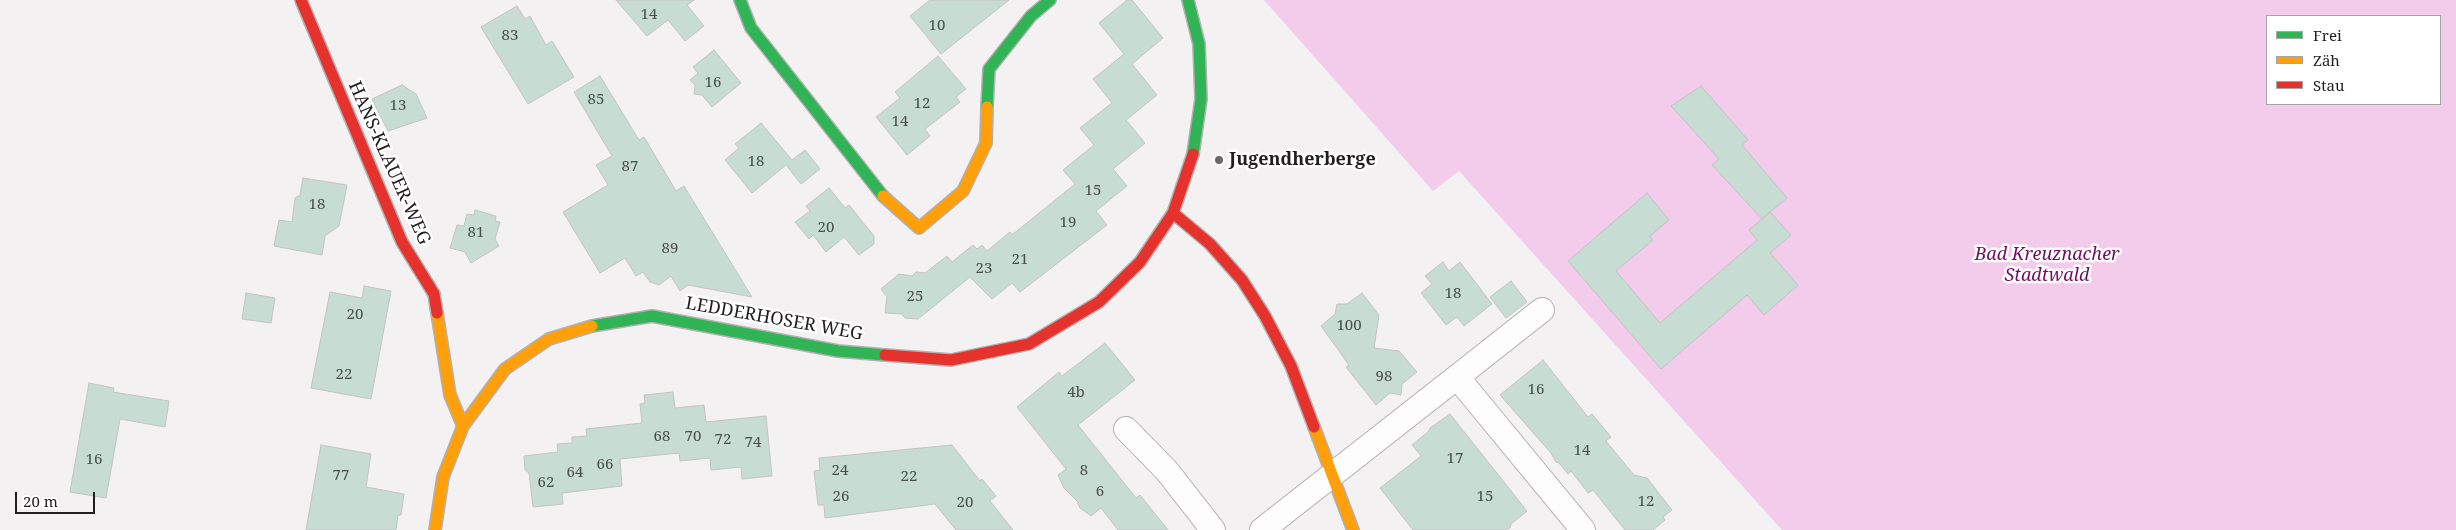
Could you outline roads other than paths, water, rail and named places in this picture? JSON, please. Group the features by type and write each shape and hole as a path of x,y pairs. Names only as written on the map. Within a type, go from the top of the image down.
{"street":[{"name":"HANS-KLAUER-WEG","path":"301,0 402,242 434,294 450,395 463,426"},
{"path":"740,0 751,28 878,192 919,228 962,191 986,143 989,69 1031,16 1050,0"},
{"name":"LEDDERHOSER WEG","path":"435,530 443,477 463,426 505,370 549,339 610,322 652,316 838,351 951,360 1029,344 1099,302 1140,262 1174,213 1193,153 1201,99 1199,44 1188,0"},
{"path":"1174,213 1210,244 1242,280 1265,316 1291,366 1353,530"},
{"path":"1262,530 1542,310"},
{"path":"1457,377 1583,530"},
{"path":"1126,429 1167,471 1213,530"}],"place":[{"name":"Jugendherberge","path":"1219,160"}],"park label":[{"name":"Bad Kreuznacher Stadtwald","path":"2047,265"}]}
